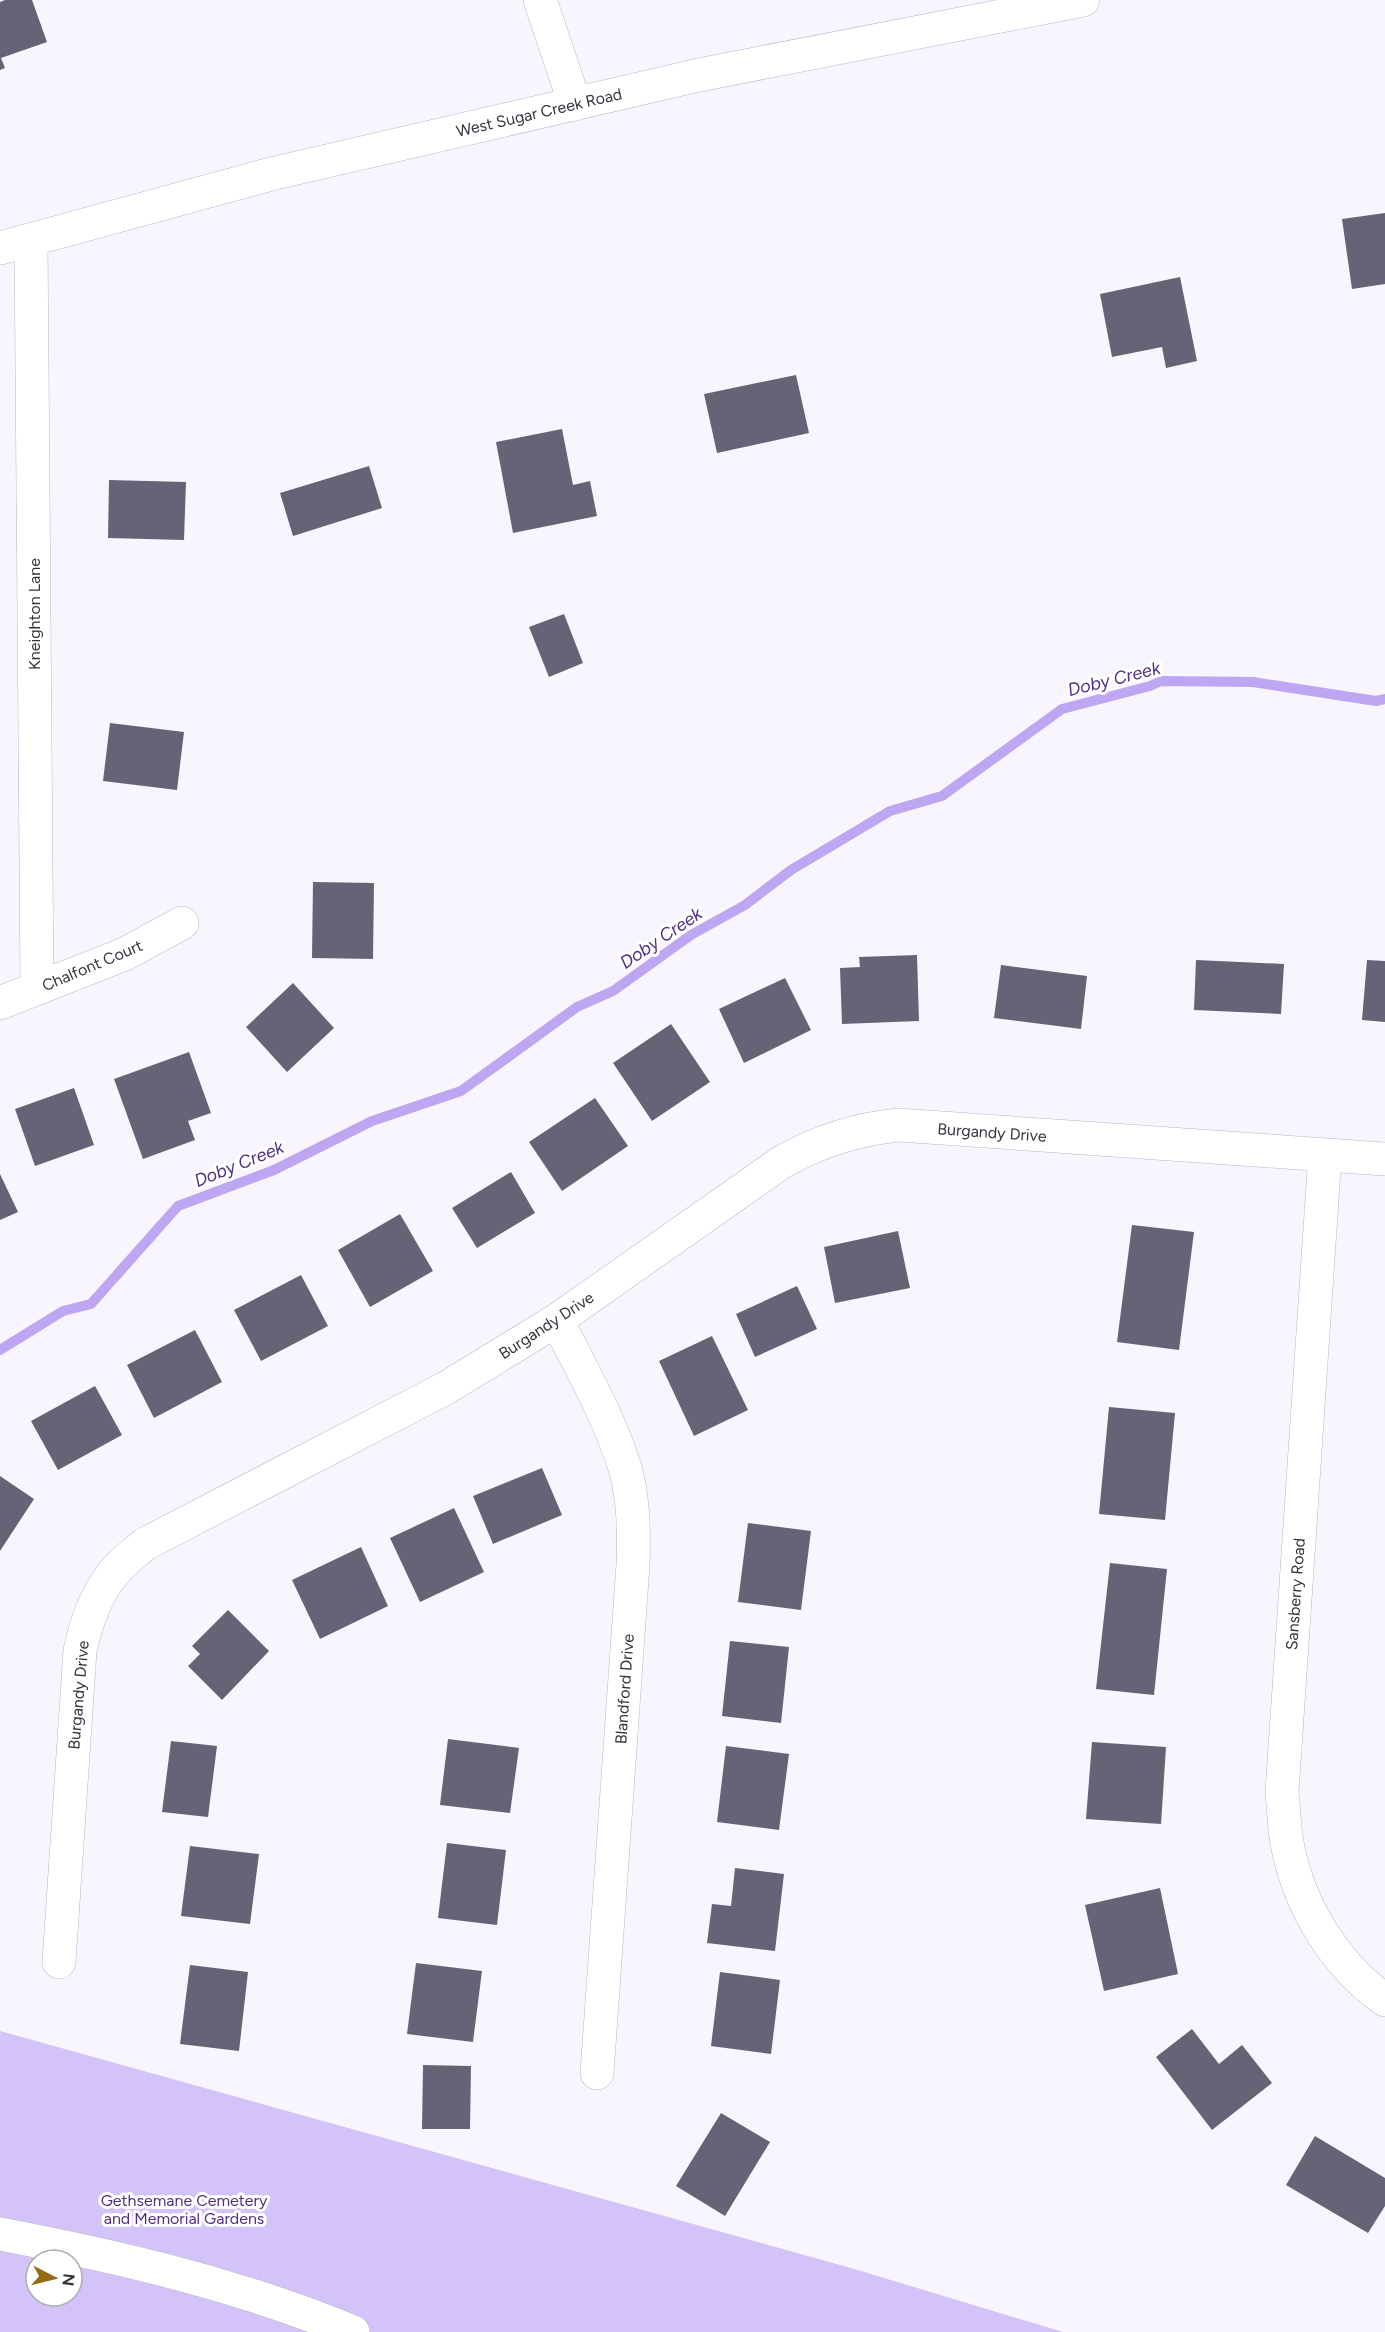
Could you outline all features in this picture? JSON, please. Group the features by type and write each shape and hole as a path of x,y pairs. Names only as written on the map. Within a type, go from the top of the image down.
{"street":[{"path":"540,0 575,104"},
{"name":"West Sugar Creek Road","path":"15,244 271,174 699,75 1083,0"},
{"name":"Kneighton Lane","path":"15,244 37,988"},
{"name":"Chalfont Court","path":"0,1003 125,954 182,923"},
{"name":"Burgandy Drive","path":"59,1962 80,1651 90,1614 115,1570 145,1544 446,1388 557,1320 782,1162 804,1150 850,1132 899,1125 1385,1159"},
{"name":"Sansberry Road","path":"1325,1155 1282,1792 1287,1846 1293,1871 1314,1921 1334,1952 1372,1991 1385,2000"},
{"name":"Blandford Drive","path":"557,1320 606,1418 625,1470 634,1524 597,2073"},
{"path":"0,2234 57,2245 222,2285 300,2310 353,2332"}],"green space":[{"name":"Gethsemane Cemetery and Memorial Gardens","path":"0,2031 851,2268 1063,2332 0,2332"}],"building":[{"path":"32,0 47,42 1,58 5,68 0,70 0,2"},
{"path":"1385,213 1385,284 1352,289 1342,219"},
{"path":"1180,277 1197,361 1166,368 1162,347 1112,357 1100,294"},
{"path":"796,375 809,433 717,453 704,394"},
{"path":"562,429 573,485 590,481 597,516 513,533 496,442"},
{"path":"369,466 382,508 293,536 280,493"},
{"path":"109,480 186,482 184,540 108,538"},
{"path":"564,614 583,663 549,677 529,627"},
{"path":"110,723 184,732 177,790 103,781"},
{"path":"313,882 374,883 373,959 312,958"},
{"path":"917,955 919,1021 842,1024 840,968 860,967 859,957"},
{"path":"1196,960 1284,964 1281,1014 1194,1010"},
{"path":"1367,960 1385,961 1385,1022 1362,1020"},
{"path":"1001,965 1087,976 1081,1029 994,1018"},
{"path":"785,978 811,1030 744,1063 719,1009"},
{"path":"293,983 334,1028 287,1072 246,1027"},
{"path":"671,1024 710,1082 652,1121 613,1063"},
{"path":"189,1052 211,1113 188,1121 195,1140 143,1159 114,1079"},
{"path":"74,1088 94,1145 35,1166 15,1109"},
{"path":"595,1098 628,1146 562,1191 529,1142"},
{"path":"511,1172 535,1213 477,1248 452,1208"},
{"path":"0,1174 18,1212 0,1220"},
{"path":"400,1214 433,1271 370,1307 338,1250"},
{"path":"1132,1225 1194,1232 1179,1350 1117,1342"},
{"path":"898,1231 910,1288 835,1303 824,1247"},
{"path":"301,1275 328,1326 261,1361 234,1310"},
{"path":"797,1286 817,1329 755,1357 736,1314"},
{"path":"195,1330 222,1382 154,1418 127,1365"},
{"path":"712,1336 748,1410 694,1436 659,1361"},
{"path":"95,1386 122,1435 58,1470 31,1421"},
{"path":"1109,1407 1175,1413 1165,1520 1099,1514"},
{"path":"542,1468 562,1515 493,1544 473,1496"},
{"path":"0,1476 34,1499 0,1551"},
{"path":"454,1508 484,1572 420,1602 390,1538"},
{"path":"748,1523 811,1531 801,1610 738,1602"},
{"path":"361,1547 388,1606 320,1639 292,1580"},
{"path":"1110,1563 1167,1569 1154,1695 1096,1689"},
{"path":"228,1610 269,1651 222,1700 188,1666 200,1654 192,1646"},
{"path":"730,1641 789,1647 781,1723 722,1716"},
{"path":"448,1739 519,1748 510,1813 440,1805"},
{"path":"171,1741 217,1746 208,1817 162,1812"},
{"path":"1092,1742 1166,1747 1161,1824 1086,1819"},
{"path":"726,1746 789,1754 779,1830 717,1822"},
{"path":"447,1843 506,1850 497,1925 438,1918"},
{"path":"190,1846 259,1854 250,1924 181,1916"},
{"path":"735,1868 784,1874 775,1951 707,1943 712,1904 731,1906"},
{"path":"1160,1888 1178,1974 1104,1991 1085,1905"},
{"path":"416,1963 482,1971 473,2042 407,2034"},
{"path":"190,1965 248,1972 239,2051 180,2044"},
{"path":"720,1972 780,1980 771,2054 711,2046"},
{"path":"1192,2029 1219,2064 1242,2045 1272,2083 1212,2130 1156,2057"},
{"path":"423,2065 471,2066 470,2129 422,2129"},
{"path":"721,2113 770,2142 725,2216 676,2186"},
{"path":"1315,2136 1385,2178 1385,2206 1368,2233 1286,2185"}],"waterway":[{"name":"Doby Creek","path":"0,1350 63,1311 91,1304 178,1206 274,1170 372,1121 461,1091 577,1007 613,991 691,935 745,905 791,870 890,811 942,796 1062,709 1150,686 1161,681 1253,682 1376,701 1385,699"}]}
